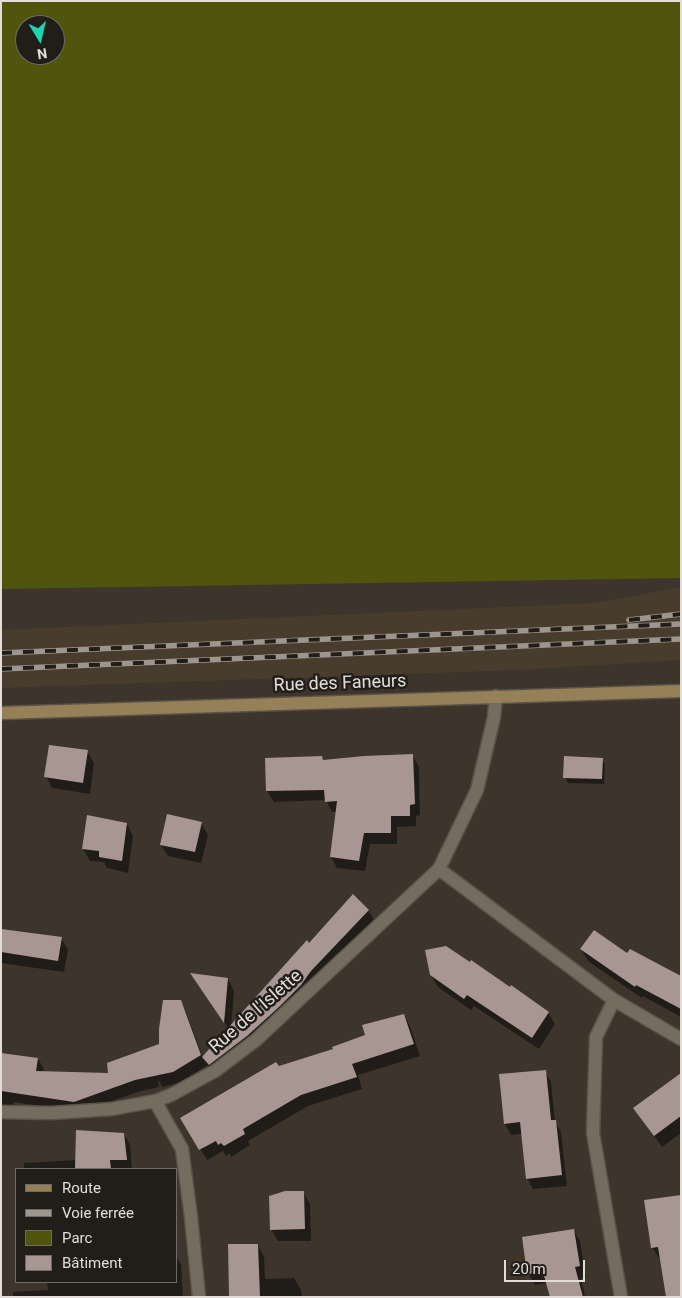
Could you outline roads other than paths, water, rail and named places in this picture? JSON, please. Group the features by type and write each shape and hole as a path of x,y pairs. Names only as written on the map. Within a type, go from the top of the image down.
{"street":[{"name":"Rue des Faneurs","path":"1,713 681,691"},
{"name":"Rue de l'Islette","path":"1,1112 52,1113 112,1109 155,1101 171,1095 215,1071 256,1040 439,869 477,790 494,717 496,696"},
{"path":"439,869 614,1000 681,1039"},
{"path":"614,1000 596,1037 593,1133 621,1297"},
{"path":"155,1101 182,1149 192,1218 199,1297"}],"railway":[{"path":"629,620 681,614"},
{"path":"1,653 681,624"},
{"path":"1,669 681,639"}]}
